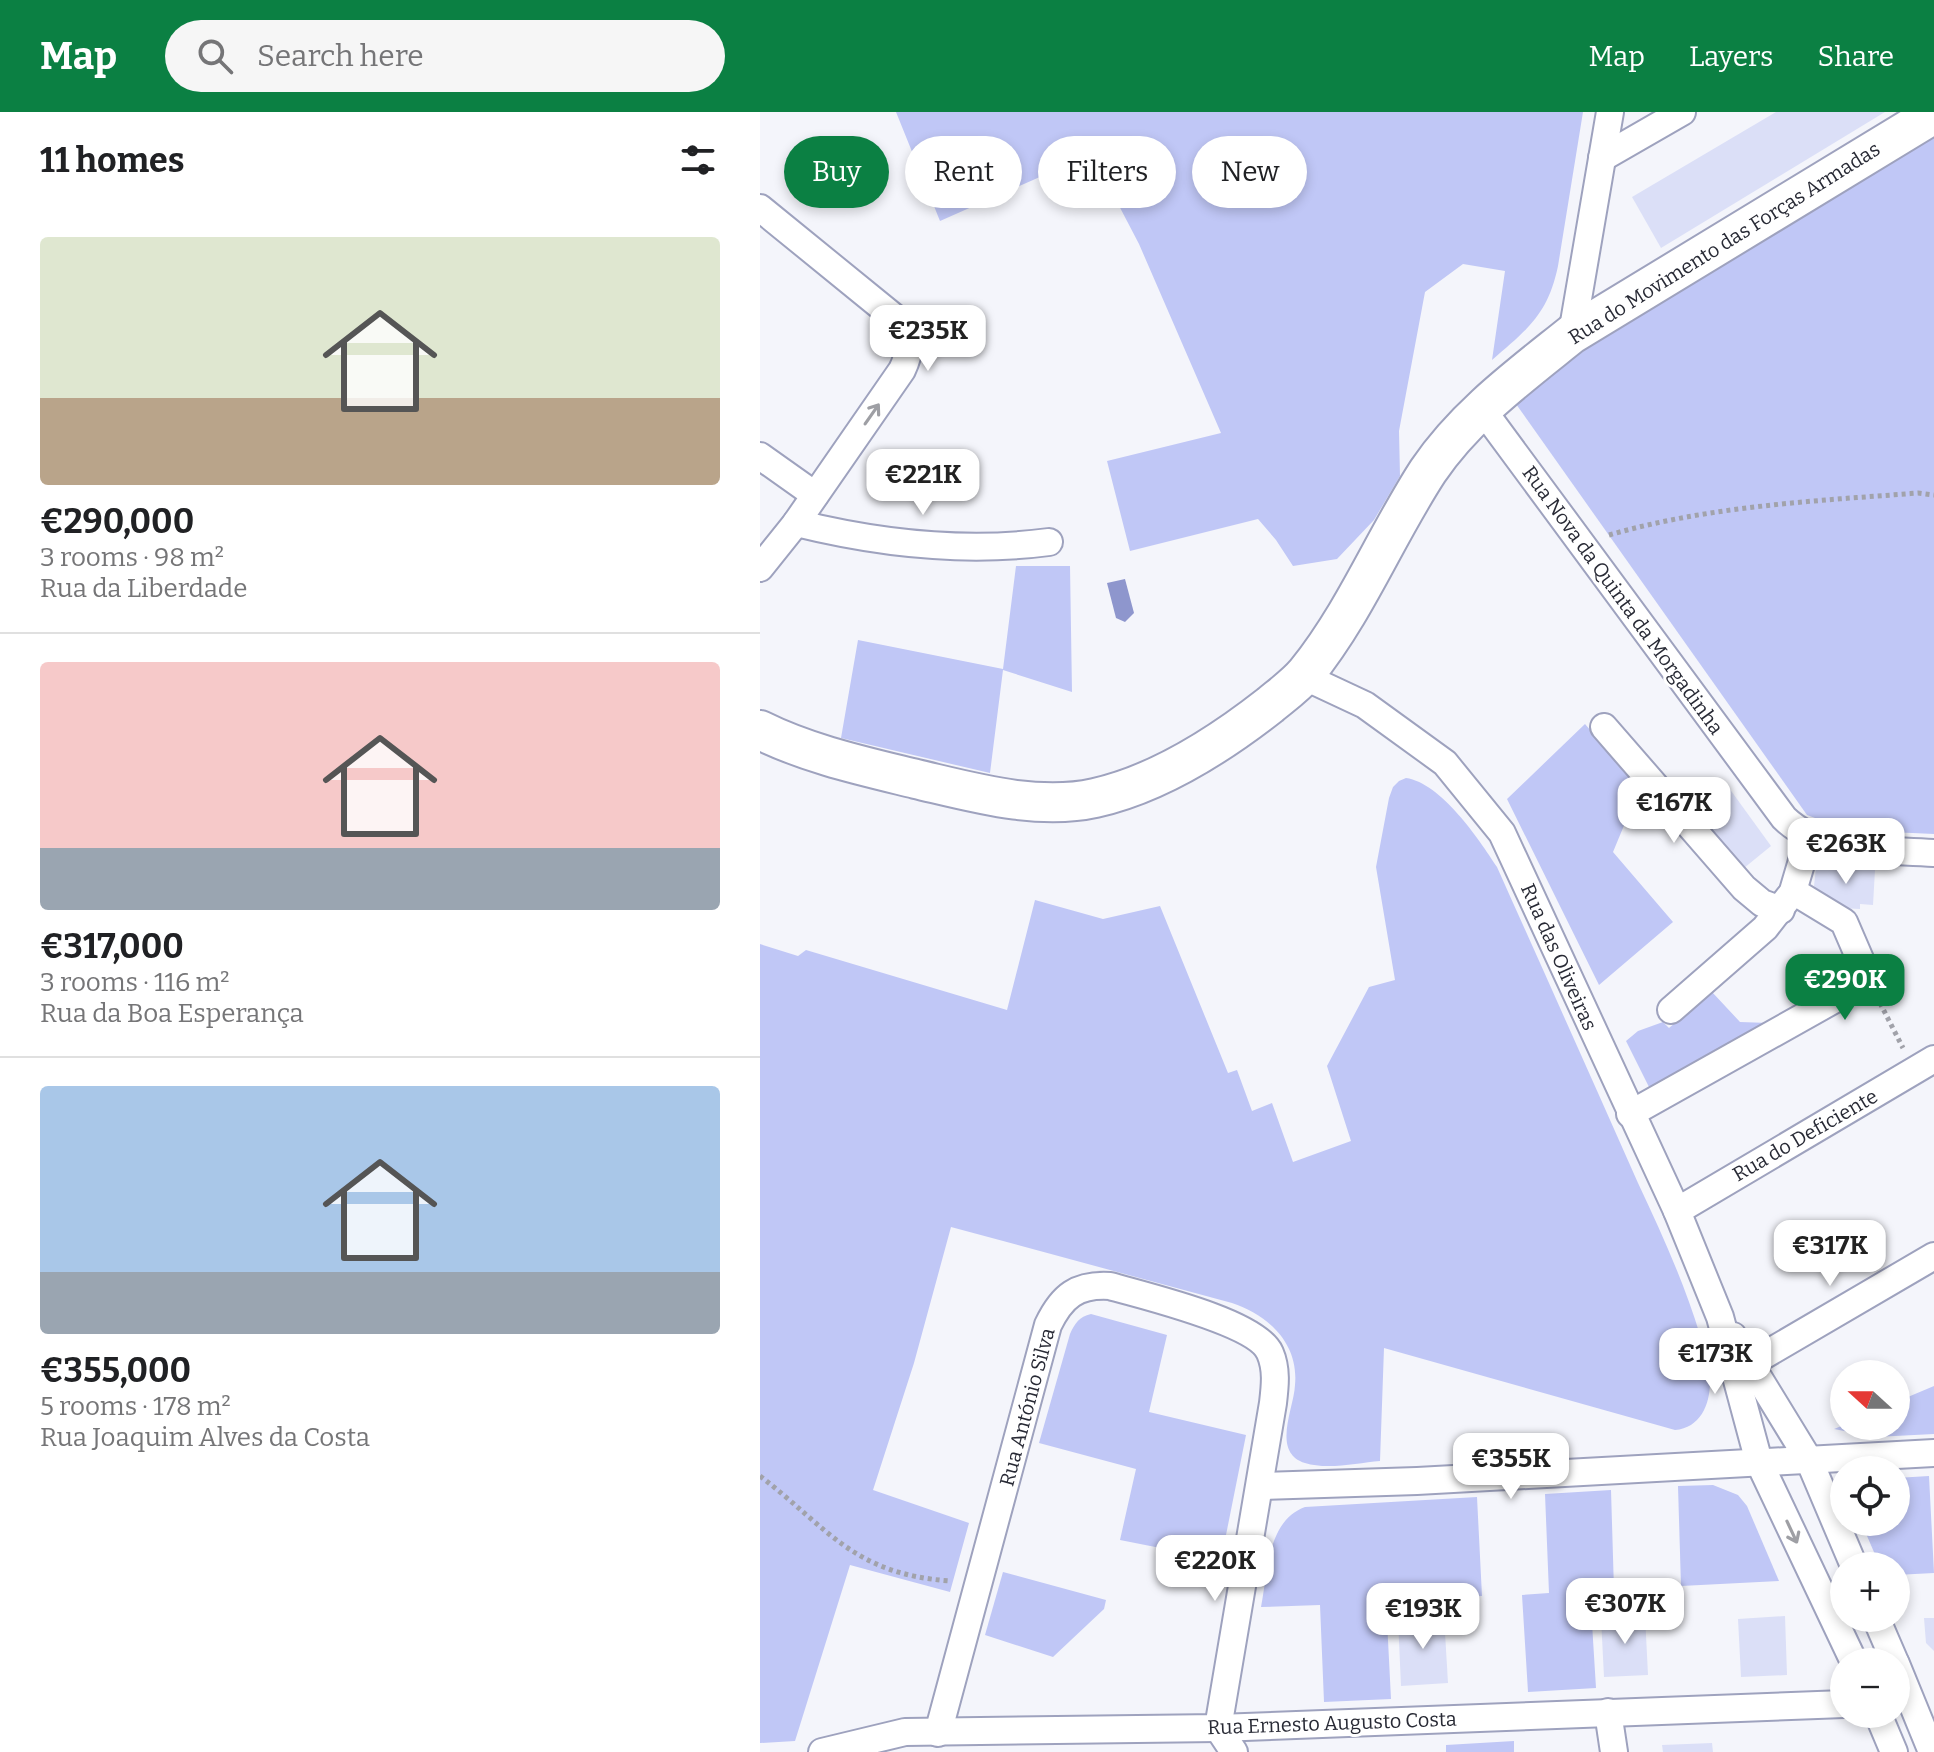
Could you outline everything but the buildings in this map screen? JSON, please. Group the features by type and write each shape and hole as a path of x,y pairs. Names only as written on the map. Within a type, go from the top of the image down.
{"main road":[{"name":"Rua do Movimento das Forças Armadas","path":"760,730 831,757 964,790 1023,800 1093,799 1131,787 1194,757 1237,731 1303,676 1335,634 1429,470 1482,409 1572,334 1934,114"}],"street":[{"path":"1572,334 1610,112"},
{"path":"1602,158 1682,112"},
{"path":"760,208 900,322 909,337 909,354 902,370 796,523 760,568"},
{"name":"Rua Nova da Quinta da Morgadinha","path":"1482,409 1784,818 1809,837 1826,843 1934,853"},
{"path":"760,456 815,495"},
{"path":"796,523 885,540 976,547 1016,547 1049,542"},
{"name":"Rua das Oliveiras","path":"1303,676 1365,705 1445,763 1502,833 1677,1211 1720,1317 1759,1462 1847,1648"},
{"path":"1604,727 1744,888 1762,903 1787,900 1844,922 1869,980 1630,1114"},
{"path":"1671,1010 1765,928 1787,900 1809,837"},
{"name":"Rua do Deficiente","path":"1677,1211 1924,1065"},
{"path":"1751,1363 1934,1256"},
{"name":"Rua António Silva","path":"938,1733 1048,1325 1058,1305 1073,1292 1090,1285 1110,1286 1229,1323 1253,1334 1270,1350 1276,1373 1261,1486 1218,1728"},
{"name":"Rua das Oliveiras","path":"1720,1317 1809,1460 1848,1552"},
{"path":"1261,1486 1417,1481 1934,1453"},
{"path":"1914,1700 1932,1752"},
{"name":"Rua Ernesto Augusto Costa","path":"822,1752 905,1732 1218,1728 1830,1704"},
{"path":"1608,1712 1614,1752"},
{"path":"1218,1728 1234,1752"},
{"path":"1884,1728 1894,1752"}],"path":[{"path":"1581,543 1646,524 1774,503 1918,493 1934,495"},
{"path":"1869,980 1924,1065"},
{"path":"760,1476 789,1498 833,1540 872,1563 918,1577 978,1585"}],"shaded area":[{"path":"896,112 1583,112 1558,266 1542,309 1526,329 1492,360 1505,271 1463,264 1425,292 1399,431 1400,476 1374,520 1337,559 1293,566 1258,519 1130,551 1107,461 1221,433 1139,244 1120,208 1176,208 1176,136 1038,136 1038,178 1022,185 1022,136 906,136"},
{"path":"1934,133 1934,834 1847,830 1807,815 1516,404 1603,325"},
{"path":"935,208 969,208 940,221"},
{"path":"1016,566 1070,566 1072,692 1003,670 990,773 841,738 858,640 1003,669"},
{"path":"1125,579 1134,613 1125,622 1116,618 1107,583"},
{"path":"1585,724 1640,787 1613,852 1673,922 1599,985 1507,799"},
{"path":"1406,778 1419,782 1445,801 1470,828 1497,867 1687,1296 1709,1370 1710,1391 1702,1414 1691,1425 1675,1430 1384,1348 1380,1461 1333,1466 1305,1463 1289,1450 1287,1440 1295,1385 1292,1356 1278,1333 1258,1315 1232,1303 951,1227 914,1363 873,1490 969,1523 950,1592 850,1565 795,1741 760,1743 760,944 798,956 806,950 1007,1010 1035,900 1103,919 1160,906 1228,1073 1237,1070 1252,1111 1272,1103 1293,1162 1351,1141 1327,1066 1369,987 1395,980 1376,867 1389,798 1393,787"},
{"path":"1712,992 1740,1022 1769,1023 1667,1085 1649,1087 1626,1041 1638,1031 1663,1022 1669,1028"},
{"path":"1091,1314 1167,1335 1149,1412 1246,1435 1221,1560 1120,1540 1136,1469 1039,1443 1070,1334 1078,1321"},
{"path":"1934,1386 1934,1434 1910,1435 1910,1396"},
{"path":"1929,1476 1934,1573 1910,1574 1910,1552 1874,1552 1867,1536 1910,1536 1910,1477"},
{"path":"1713,1485 1738,1495 1747,1506 1779,1581 1681,1586 1678,1486"},
{"path":"1611,1490 1614,1590 1590,1591 1596,1688 1528,1692 1522,1595 1549,1593 1545,1494"},
{"path":"1477,1497 1482,1596 1386,1601 1391,1699 1324,1702 1320,1605 1261,1607 1271,1549 1283,1524 1292,1514 1305,1507"},
{"path":"1003,1572 1106,1600 1104,1609 1053,1657 985,1635"},
{"path":"1514,1741 1514,1752 1446,1752 1446,1745"}]}
